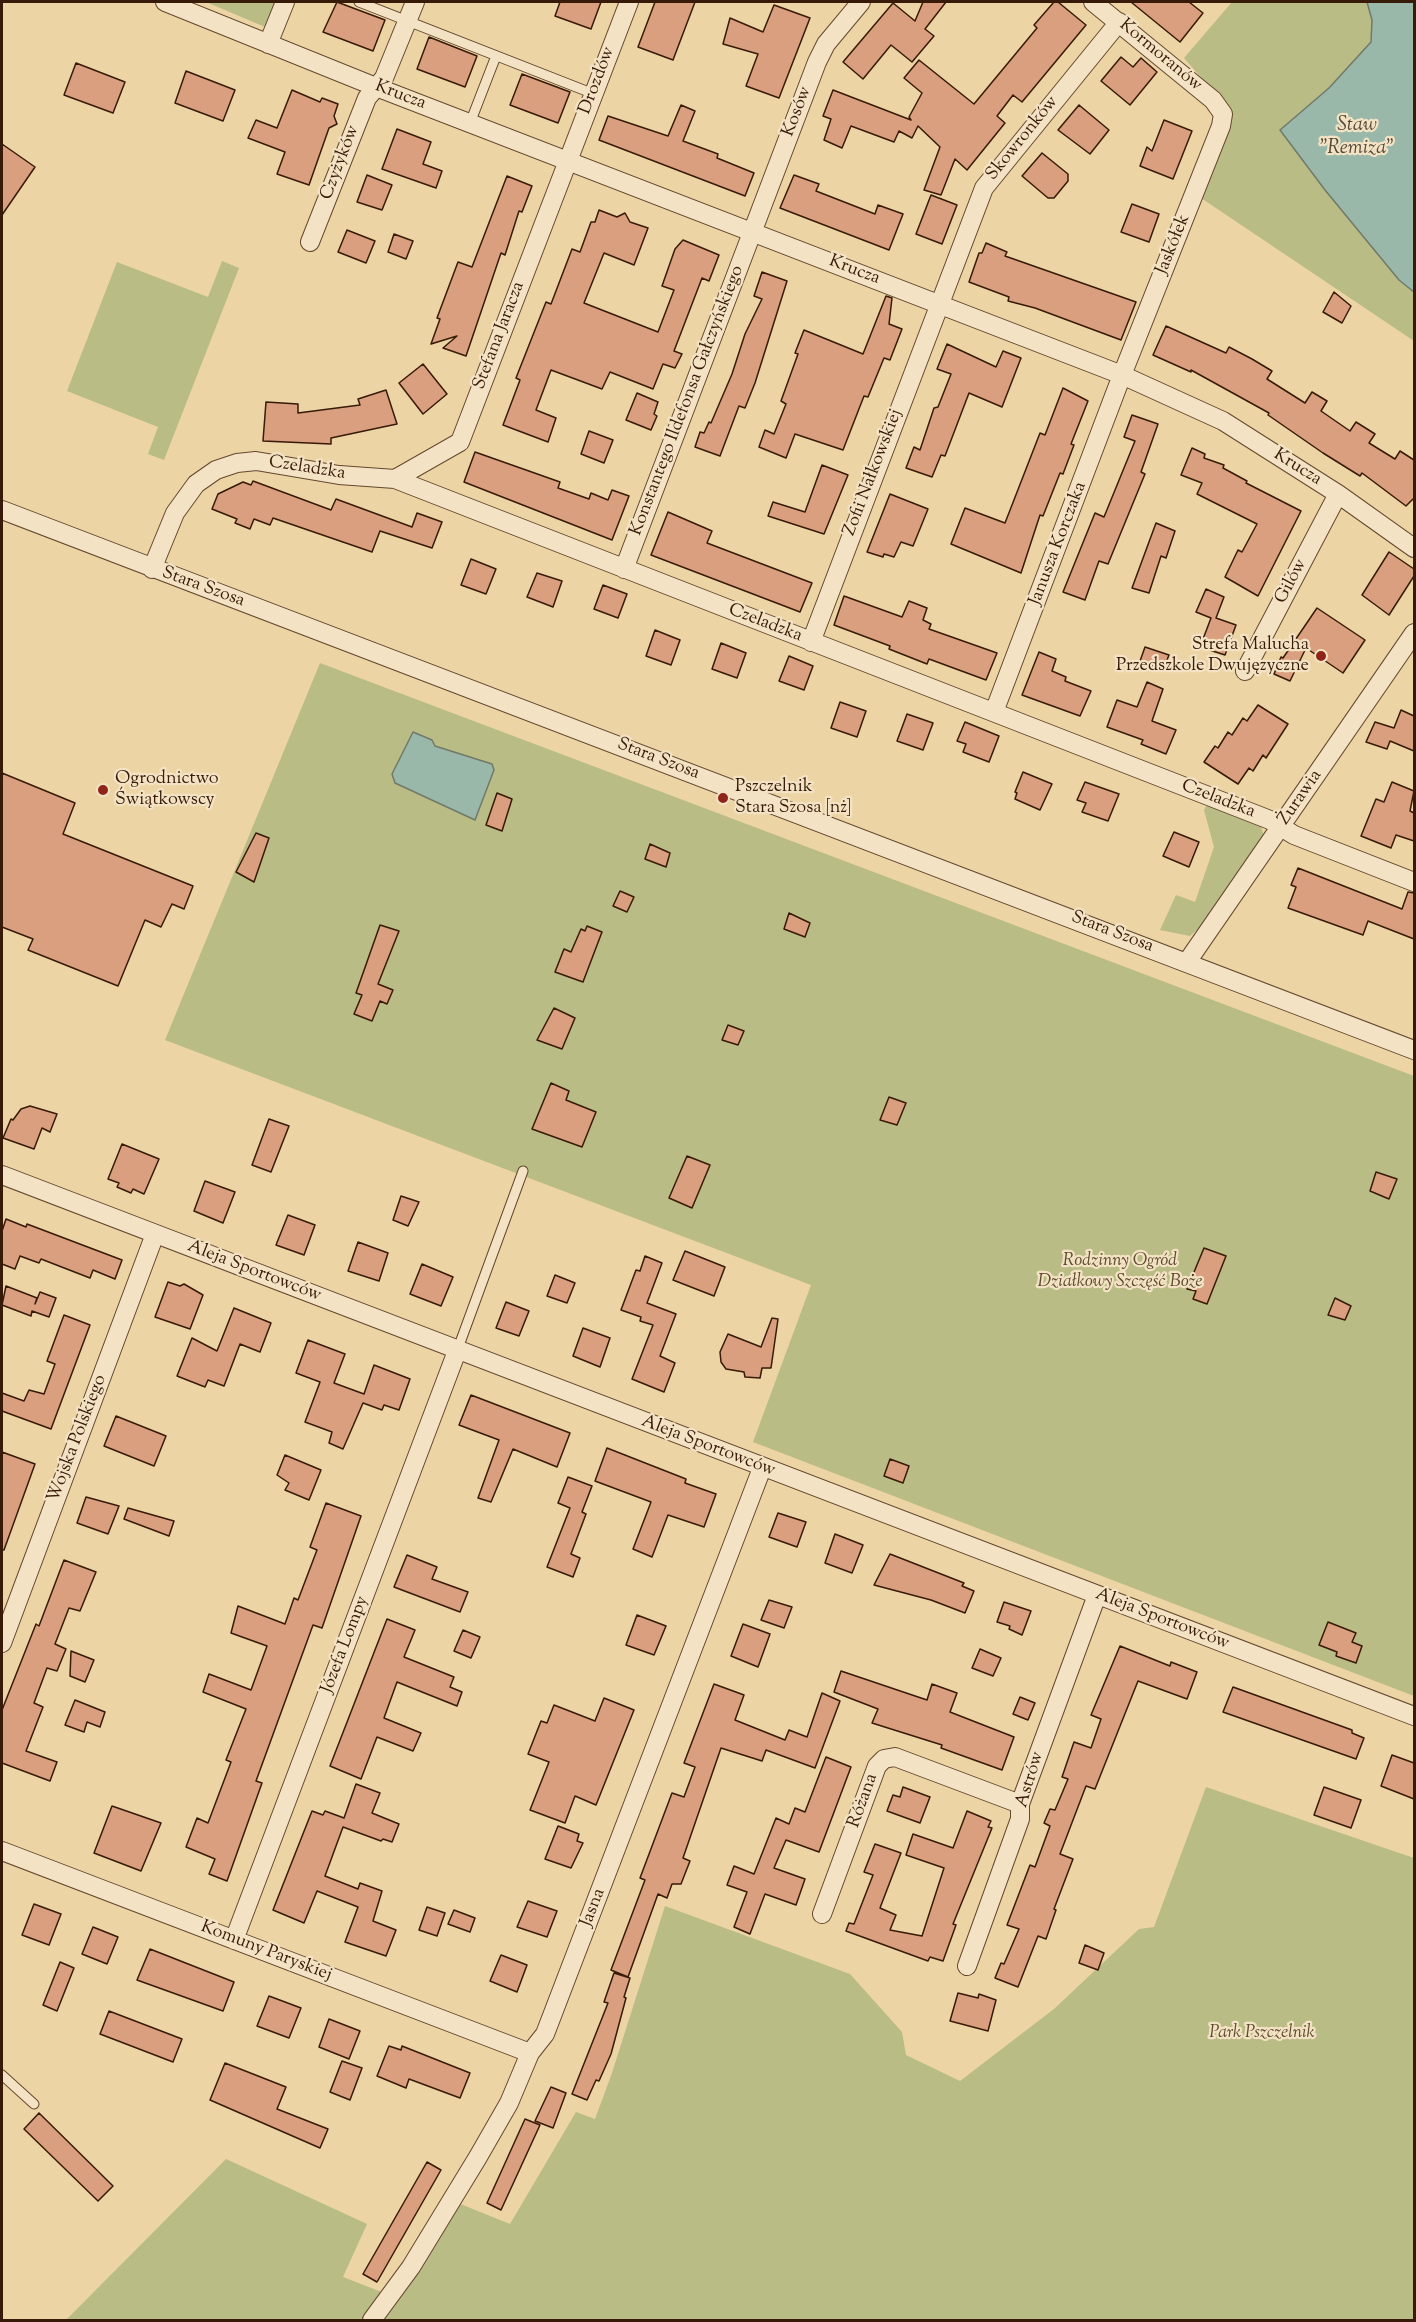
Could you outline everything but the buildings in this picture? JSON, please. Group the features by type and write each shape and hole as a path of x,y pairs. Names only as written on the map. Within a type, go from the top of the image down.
{"street":[{"name":"Krucza","path":"165,2 376,87 1122,375 1223,421 1338,494 1414,548"},
{"path":"268,44 285,2"},
{"name":"Czyżyków","path":"310,242 367,98 384,78 415,2"},
{"name":"Drozdów","path":"568,161 629,2"},
{"name":"Kosów","path":"752,233 817,62 826,44 861,2"},
{"name":"Kormoranów","path":"1094,2 1213,100 1223,114"},
{"name":"Skowronków","path":"938,303 984,188 1119,22"},
{"name":"Jaskółek","path":"1122,375 1221,126 1223,114"},
{"name":"Stefana Jaracza","path":"394,479 460,442 568,161"},
{"name":"Konstantego Ildefonsa Gałczyńskiego","path":"624,569 752,233"},
{"name":"Zofii Nałkowskiej","path":"811,642 938,303"},
{"name":"Janusza Korczaka","path":"994,712 1122,375"},
{"name":"Czeladzka","path":"152,568 176,513 196,484 216,470 237,463 256,461 339,475 394,479 1270,820 1294,835 1414,882"},
{"name":"Gilów","path":"1245,671 1338,494"},
{"name":"Stara Szosa","path":"2,510 1414,1050"},
{"name":"Żurawia","path":"1187,962 1414,633"},
{"name":"Aleja Sportowców","path":"2,1175 1414,1716"},
{"name":"Wojska Polskiego","path":"2,1643 155,1234"},
{"name":"Józefa Lompy","path":"234,1940 458,1351"},
{"name":"Jasna","path":"372,2320 411,2267 478,2157 509,2103 530,2053 545,2034 762,1468"},
{"name":"Astrów","path":"967,1966 1020,1819 1020,1804 1097,1595"},
{"name":"Różana","path":"822,1914 877,1766 884,1759 894,1757 1020,1804"},
{"name":"Komuny Paryskiej","path":"2,1851 530,2053"}],"lane":[{"path":"359,2 594,94"},
{"path":"470,123 496,56"},
{"path":"458,1351 523,1171"},
{"path":"2,2075 34,2104"}],"green space":[{"path":"206,2 279,2 269,24 265,27"},
{"path":"1232,2 1414,2 1414,341 1198,196 1231,112 1184,58"},
{"path":"222,261 239,268 164,460 148,454 158,427 67,391 117,262 208,297"},
{"name":"Rodzinny Ogród Działkowy Szczęść Boże","path":"320,663 1414,1076 1414,1696 753,1442 811,1285 165,1040"},
{"path":"1207,805 1261,827 1264,836 1200,927 1190,936 1160,930 1176,895 1195,902 1214,847 1204,810"},
{"name":"Park Pszczelnik","path":"1206,1787 1414,1858 1414,2320 66,2320 226,2159 367,2224 343,2277 384,2293 443,2197 510,2224 576,2112 595,2119 665,1906 850,1974 902,2032 906,2055 960,2081 1054,2009 1139,1929 1154,1927"}],"water":[{"name":"Staw \"Remiza\"","path":"1367,2 1414,2 1414,292 1399,280 1325,190 1280,130 1329,88 1371,42 1372,20"},
{"path":"413,732 432,740 435,746 492,764 494,770 475,820 395,783 392,774"}],"place":[{"name":"Strefa Malucha Przedszkole Dwujęzyczne","path":"1321,656"},
{"name":"Ogrodnictwo Świątkowscy","path":"103,790"},
{"name":"Pszczelnik Stara Szosa [nż]","path":"723,798"}]}
